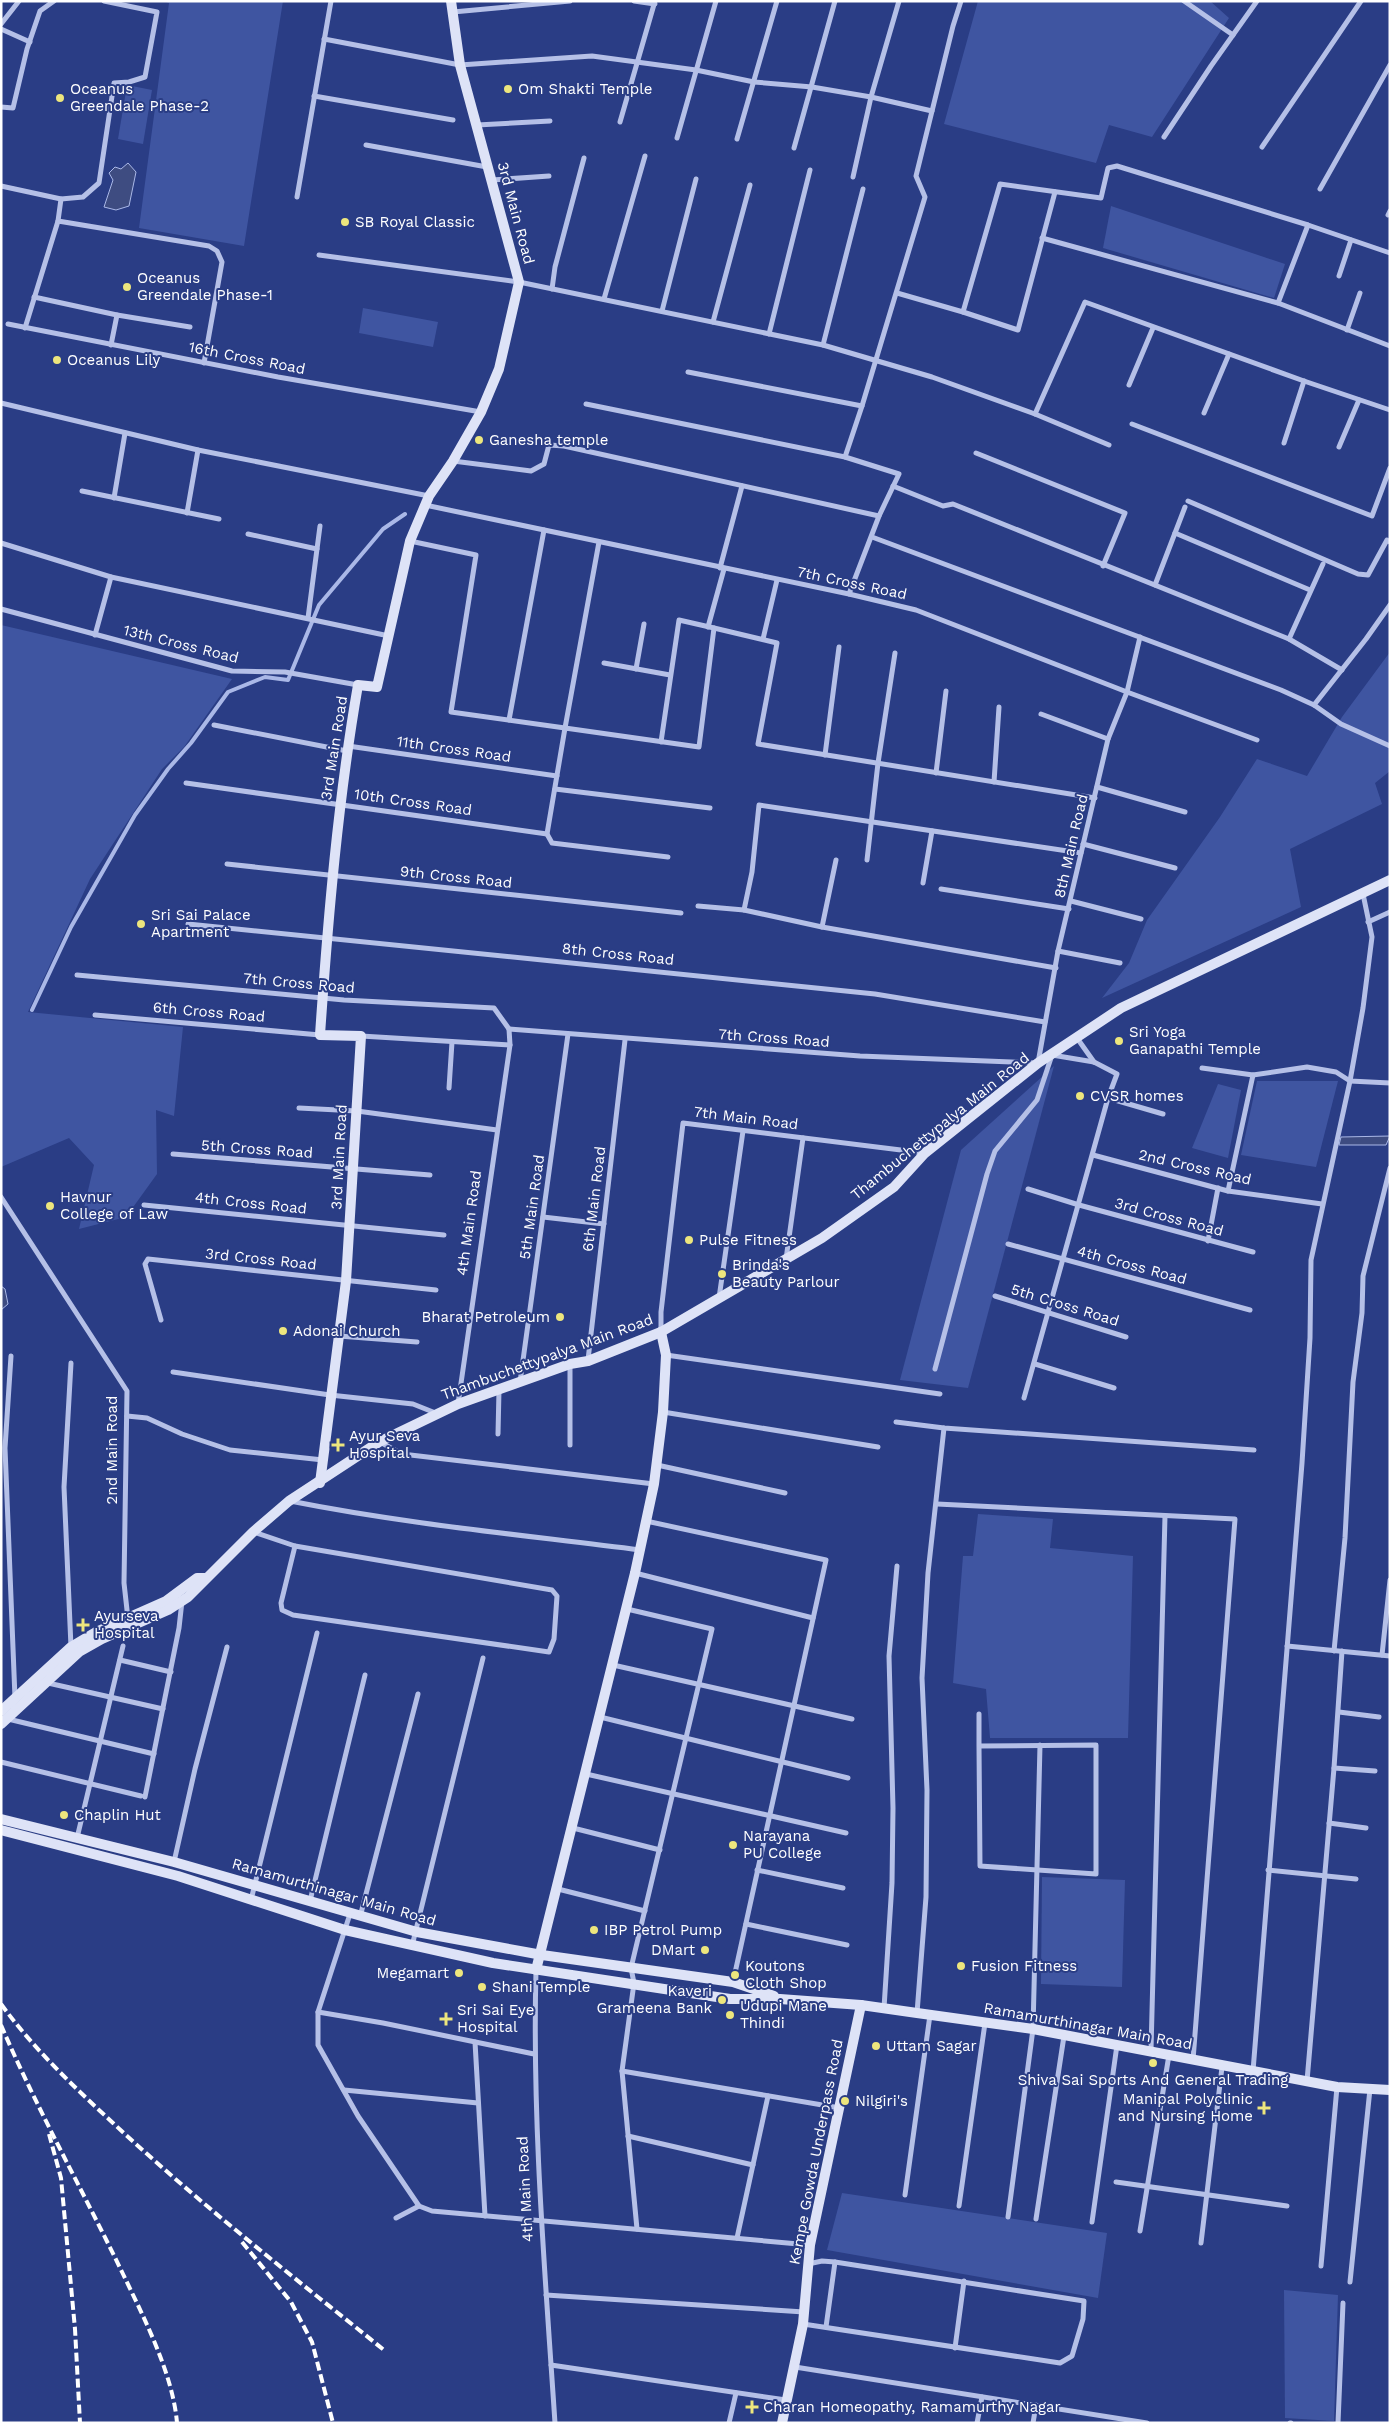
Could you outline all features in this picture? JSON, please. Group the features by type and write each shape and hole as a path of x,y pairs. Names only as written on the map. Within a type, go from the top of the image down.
{"main road":[{"name":"3rd Main Road","path":"320,1035 340,804 358,685 377,687 390,637 410,541 427,501 481,412 499,369 519,282 460,65 451,1"},
{"name":"Thambuchettypalya Main Road","path":"3,1718 48,1683 79,1652 102,1639 168,1610 182,1601 204,1583 205,1578 253,1532 289,1501 320,1483 379,1442 458,1404 570,1364 588,1361 661,1332 822,1238 894,1187 925,1153 1038,1064 1121,1008 1390,880"},
{"path":"320,1035 361,1036"},
{"name":"3rd Main Road","path":"320,1483 346,1281 361,1036"},
{"name":"4th Main Road","path":"536,1970 542,1955 627,1609 654,1484 663,1412 666,1355 661,1332"},
{"name":"Thambuchettypalya Main Road","path":"3,1718 15,1700 71,1647 96,1632 166,1602 197,1578 205,1578"},
{"name":"Ramamurthinagar Main Road","path":"1,1819 174,1862 310,1901 355,1916 416,1932 542,1955 733,1982 780,1999"},
{"name":"Ramamurthinagar Main Road","path":"1,1830 178,1876 345,1930 412,1946 536,1970 634,1983 730,1999 780,1999 884,2008 1151,2050 1253,2073 1337,2087 1390,2090"},
{"name":"Kempe Gowda Underpass Road","path":"782,2423 803,2324 810,2245 861,2005"}],"street":[{"path":"1,24 20,1"},
{"path":"1,107 13,108 40,11 54,1"},
{"path":"1,186 61,199 83,197 99,183 114,83 129,82 145,76 157,12 104,1"},
{"path":"297,197 331,1"},
{"path":"453,12 520,4 570,1"},
{"path":"620,122 655,3 634,1"},
{"path":"677,138 716,1"},
{"path":"737,139 777,1"},
{"path":"794,148 835,1"},
{"path":"853,177 871,97 899,1"},
{"path":"844,457 862,406 925,196 916,176 961,1"},
{"path":"1184,1 1233,36"},
{"path":"1164,137 1258,1"},
{"path":"1262,147 1361,1"},
{"path":"1,29 30,42"},
{"path":"324,40 460,65 592,56 696,70 754,82 812,87 871,97 932,111"},
{"path":"1320,189 1390,65"},
{"path":"314,96 453,120"},
{"path":"477,125 550,121"},
{"path":"366,145 488,167"},
{"path":"604,299 645,156"},
{"path":"552,288 555,267 584,158"},
{"path":"963,312 1000,184 1101,198 1108,168 1117,166 1308,225 1390,253"},
{"path":"769,334 810,170"},
{"path":"491,180 549,176"},
{"path":"662,312 696,179"},
{"path":"713,322 750,186"},
{"path":"823,345 863,189"},
{"path":"897,293 1018,330 1055,192"},
{"path":"25,328 58,221 61,199"},
{"path":"58,221 209,246 216,251 222,262 204,363"},
{"path":"1278,303 1308,225"},
{"path":"1042,238 1278,303 1390,346"},
{"path":"1340,276 1351,240"},
{"path":"319,255 519,282 823,345 876,359 1035,414 1109,445"},
{"path":"1347,330 1360,293"},
{"path":"34,297 117,315 190,327"},
{"path":"1035,414 1085,302 1390,410"},
{"path":"112,345 117,315"},
{"name":"16th Cross Road","path":"8,324 204,363 481,412"},
{"path":"1129,385 1154,328"},
{"path":"1204,413 1229,354"},
{"path":"688,372 862,406"},
{"path":"1284,443 1304,381"},
{"path":"1339,447 1359,400"},
{"name":"7th Cross Road","path":"1,403 124,433 427,501 544,530 849,594 916,610 1257,740"},
{"path":"586,404 844,457 899,474 849,594"},
{"path":"1132,424 1372,516 1390,468"},
{"path":"114,498 124,433"},
{"path":"453,461 531,471 544,464 549,445 564,446 880,516"},
{"path":"187,513 198,450"},
{"path":"976,453 1125,513 1103,566"},
{"path":"708,627 742,486"},
{"path":"893,486 943,506 954,504 1103,566 1289,639 1342,670"},
{"path":"82,492 219,519"},
{"path":"1188,500 1358,574 1368,575 1387,540 1390,542"},
{"path":"1155,585 1185,507"},
{"path":"308,618 320,526"},
{"path":"509,720 544,530"},
{"path":"1175,533 1310,590"},
{"path":"248,534 317,549"},
{"path":"872,537 1281,690 1314,705 1341,724 1390,746"},
{"path":"410,541 476,555 451,712 699,747 714,628"},
{"path":"598,542 547,834 552,843 668,857"},
{"path":"1,543 111,577 321,620 390,637"},
{"path":"1289,639 1323,564"},
{"path":"95,635 111,577"},
{"path":"763,639 777,580"},
{"path":"1314,705 1390,605"},
{"name":"13th Cross Road","path":"1,609 232,671 285,672 358,685"},
{"path":"660,742 679,620 777,643 758,744 1095,798"},
{"path":"636,669 644,624"},
{"name":"8th Main Road","path":"1038,1064 1058,951 1108,738 1127,692 1140,638"},
{"path":"825,755 839,647"},
{"path":"867,860 873,822 878,763 895,652"},
{"path":"604,663 670,676"},
{"path":"936,773 946,691"},
{"path":"994,782 999,707"},
{"path":"1041,714 1108,738"},
{"name":"11th Cross Road","path":"214,725 347,748 557,776"},
{"name":"10th Cross Road","path":"186,783 547,834"},
{"path":"1097,788 1185,812"},
{"path":"554,789 710,808"},
{"path":"744,910 752,872 759,805 1081,853"},
{"path":"923,884 932,831"},
{"path":"1083,844 1175,868"},
{"path":"822,927 836,860"},
{"name":"9th Cross Road","path":"227,864 681,913"},
{"path":"941,889 1069,909"},
{"path":"1253,2073 1304,1434 1311,1260 1350,1081 1372,937 1362,894"},
{"path":"1071,901 1141,919"},
{"path":"698,906 744,910 822,927 1056,968"},
{"path":"1368,922 1390,912"},
{"name":"8th Cross Road","path":"188,924 875,994 1045,1022"},
{"path":"1058,951 1120,963"},
{"name":"7th Cross Road","path":"77,975 323,998 494,1008 508,1029 510,1045"},
{"name":"6th Cross Road","path":"95,1014 320,1035"},
{"name":"7th Cross Road","path":"508,1029 625,1040 869,1057 1038,1064"},
{"name":"5th Main Road","path":"520,1382 568,1034"},
{"path":"361,1036 510,1045"},
{"path":"1077,1038 1094,1062"},
{"name":"6th Main Road","path":"588,1361 625,1040"},
{"path":"449,1088 452,1042"},
{"name":"4th Main Road","path":"458,1404 510,1045"},
{"path":"935,1369 987,1174 995,1151 1037,1100 1052,1055 1094,1062 1117,1074 1108,1098 1024,1398"},
{"path":"1202,1068 1253,1075 1307,1067 1336,1072 1350,1081 1390,1083"},
{"path":"1228,1190 1253,1075"},
{"path":"1108,1098 1163,1114"},
{"path":"299,1108 357,1111 498,1130"},
{"name":"7th Main Road","path":"661,1332 660,1312 683,1123 925,1153"},
{"path":"719,1298 743,1131"},
{"path":"786,1259 803,1138"},
{"name":"5th Cross Road","path":"172,1154 430,1175"},
{"name":"2nd Cross Road","path":"1093,1155 1218,1188 1322,1204"},
{"path":"1334,1651 1345,1538 1353,1382 1362,1313 1363,1276 1390,1168"},
{"path":"1208,1241 1218,1188"},
{"name":"3rd Cross Road","path":"1028,1189 1079,1205 1253,1252"},
{"name":"2nd Main Road","path":"1,1196 127,1391 124,1454 124,1583 128,1619"},
{"name":"4th Cross Road","path":"144,1205 444,1235"},
{"path":"543,1218 604,1224"},
{"name":"4th Cross Road","path":"1008,1244 1250,1310"},
{"name":"3rd Cross Road","path":"161,1320 146,1264 148,1259 436,1290"},
{"name":"5th Cross Road","path":"995,1296 1126,1337"},
{"path":"339,1336 416,1342"},
{"path":"666,1355 940,1394"},
{"path":"11,1356 5,1448 15,1700"},
{"path":"71,1363 64,1488 71,1647"},
{"path":"570,1364 570,1445"},
{"path":"1035,1364 1114,1388"},
{"path":"172,1372 330,1396 413,1404 438,1414"},
{"path":"498,1434 499,1389"},
{"path":"663,1412 878,1447"},
{"path":"127,1416 147,1418 182,1434 230,1450 322,1460"},
{"path":"896,1422 944,1428 1254,1450"},
{"path":"917,2013 926,1897 927,1790 922,1678 928,1573 944,1428"},
{"path":"379,1442 402,1454 654,1484"},
{"path":"657,1464 785,1492"},
{"path":"289,1501 468,1530 640,1550"},
{"path":"937,1504 1235,1519 1193,2060"},
{"path":"1151,2050 1164,1516"},
{"path":"646,1521 826,1560 733,1982"},
{"path":"253,1532 295,1546 552,1590 557,1596 554,1639 549,1652 293,1615 282,1610 282,1603 295,1546"},
{"path":"884,2008 892,1883 893,1808 889,1656 897,1566"},
{"path":"635,1574 813,1618"},
{"path":"1382,1655 1390,1580"},
{"path":"1,1762 90,1785 143,1796 163,1709 182,1601"},
{"path":"627,1609 712,1629 631,1968 634,1983 622,2071 637,2229"},
{"path":"251,1900 317,1633"},
{"path":"77,1838 123,1646"},
{"path":"1287,1646 1390,1656"},
{"path":"174,1862 195,1769 227,1647"},
{"path":"1307,2082 1339,1712 1342,1651"},
{"path":"412,1946 483,1658"},
{"path":"120,1660 170,1672"},
{"path":"613,1665 852,1719"},
{"path":"310,1901 365,1674"},
{"path":"48,1683 163,1709"},
{"path":"418,1694 355,1916 345,1930 318,2012 318,2045 358,2116 419,2206 432,2212 541,2220 810,2245"},
{"path":"1339,1712 1379,1717"},
{"path":"979,1714 979,1746 980,1866 1037,1872 1096,1874 1096,1745 979,1746"},
{"path":"600,1717 848,1778"},
{"path":"3,1718 154,1754"},
{"path":"1008,2216 1033,2030 1040,1745"},
{"path":"1334,1768 1375,1771"},
{"path":"586,1774 846,1833"},
{"path":"1329,1823 1366,1828"},
{"path":"573,1828 660,1850"},
{"path":"758,1870 843,1888"},
{"path":"1268,1870 1356,1880"},
{"path":"558,1889 645,1911"},
{"path":"746,1924 847,1944"},
{"name":"4th Main Road","path":"536,1970 534,2054 541,2220 555,2423"},
{"path":"318,2012 534,2054"},
{"path":"904,2195 930,2015"},
{"path":"959,2206 985,2023"},
{"path":"1036,2219 1064,2036"},
{"path":"474,2042 485,2216"},
{"path":"1092,2222 1117,2045"},
{"path":"1140,2231 1146,2186 1170,2055"},
{"path":"1201,2243 1222,2066"},
{"path":"622,2071 840,2108"},
{"path":"1321,2266 1337,2087"},
{"path":"1350,2282 1370,2089"},
{"path":"344,2090 478,2103"},
{"path":"737,2238 768,2096"},
{"path":"628,2136 753,2165"},
{"path":"1116,2182 1286,2206"},
{"path":"396,2218 419,2206"},
{"path":"803,2324 1060,2363 1072,2356 1083,2319 1084,2301 835,2262 822,2261 807,2264"},
{"path":"826,2328 835,2262"},
{"path":"955,2348 964,2281"},
{"path":"546,2295 804,2312"},
{"path":"1338,2423 1343,2303"},
{"path":"551,2365 786,2400"},
{"path":"795,2366 1147,2423"},
{"path":"729,2423 736,2393"},
{"path":"977,2423 982,2396"},
{"path":"1033,2423 1036,2405"},
{"path":"1101,2423 1102,2416"}],"shaded area":[{"path":"164,1 283,1 244,246 139,228 169,3"},
{"path":"978,1 1210,1 1229,18 1152,137 1109,125 1096,163 944,124"},
{"path":"127,85 152,90 143,144 118,139"},
{"path":"128,163 136,172 129,206 116,210 104,207 113,180 109,173 115,167 121,169"},
{"path":"1111,206 1285,264 1274,298 1103,248"},
{"path":"363,308 438,322 433,347 359,333"},
{"path":"1,625 232,679 184,747 162,769 90,879 28,1012 183,1027 174,1116 156,1110 157,1174 126,1217 79,1229 94,1165 69,1138 1,1167"},
{"path":"1390,652 1390,771 1375,783 1382,804 1290,849 1301,907 1102,998 1129,963 1147,920 1220,817 1257,759 1307,776 1342,717"},
{"path":"1054,1066 968,1388 900,1380 961,1150"},
{"path":"1257,1081 1338,1081 1316,1167 1241,1155"},
{"path":"1218,1084 1241,1090 1228,1158 1192,1148"},
{"path":"1390,1136 1386,1145 1339,1145 1341,1137"},
{"path":"1,1286 5,1289 8,1304 1,1310"},
{"path":"978,1514 1053,1519 1050,1548 1133,1556 1128,1738 990,1738 986,1689 953,1683 963,1556 973,1556"},
{"path":"1042,1877 1125,1880 1122,1987 1041,1984"},
{"path":"842,2193 1107,2233 1098,2298 827,2250"},
{"path":"1284,2290 1338,2295 1334,2421 1285,2418"}],"waterway":[{"path":"32,1010 71,927 135,815 168,769 191,743 228,692 265,677 288,680 319,605 383,529 405,514"}],"railway":[{"path":"1,2004 26,2036 54,2066 146,2153 246,2239 384,2350"},
{"path":"1,2025 148,2328 170,2385 177,2423"},
{"path":"49,2134 61,2178 75,2329 80,2423"},
{"path":"242,2242 291,2302 312,2342 333,2423"}],"place":[{"name":"Om Shakti Temple","path":"508,89"},
{"name":"Oceanus Greendale Phase-2","path":"60,98"},
{"name":"SB Royal Classic","path":"345,222"},
{"name":"Oceanus Greendale Phase-1","path":"127,287"},
{"name":"Oceanus Lily","path":"57,360"},
{"name":"Ganesha temple","path":"479,440"},
{"name":"Sri Sai Palace Apartment","path":"141,924"},
{"name":"Sri Yoga Ganapathi Temple","path":"1119,1041"},
{"name":"CVSR homes","path":"1080,1096"},
{"name":"Havnur College of Law","path":"50,1206"},
{"name":"Pulse Fitness","path":"689,1240"},
{"name":"Brinda's Beauty Parlour","path":"722,1274"},
{"name":"Bharat Petroleum","path":"560,1317"},
{"name":"Adonai Church","path":"283,1331"},
{"name":"Ayur Seva Hospital","path":"338,1445"},
{"name":"Ayurseva Hospital","path":"83,1625"},
{"name":"Chaplin Hut","path":"64,1815"},
{"name":"Narayana PU College","path":"733,1845"},
{"name":"IBP Petrol Pump","path":"594,1930"},
{"name":"DMart","path":"705,1950"},
{"name":"Fusion Fitness","path":"961,1966"},
{"name":"Megamart","path":"459,1973"},
{"name":"Koutons Cloth Shop","path":"735,1975"},
{"name":"Shani Temple","path":"482,1987"},
{"name":"Kaveri Grameena Bank","path":"722,2000"},
{"name":"Udupi Mane Thindi","path":"730,2015"},
{"name":"Sri Sai Eye Hospital","path":"446,2019"},
{"name":"Uttam Sagar","path":"876,2046"},
{"name":"Shiva Sai Sports And General Trading","path":"1153,2063"},
{"name":"Nilgiri's","path":"845,2101"},
{"name":"Manipal Polyclinic and Nursing Home","path":"1264,2108"},
{"name":"Charan Homeopathy, Ramamurthy Nagar","path":"752,2407"}]}
